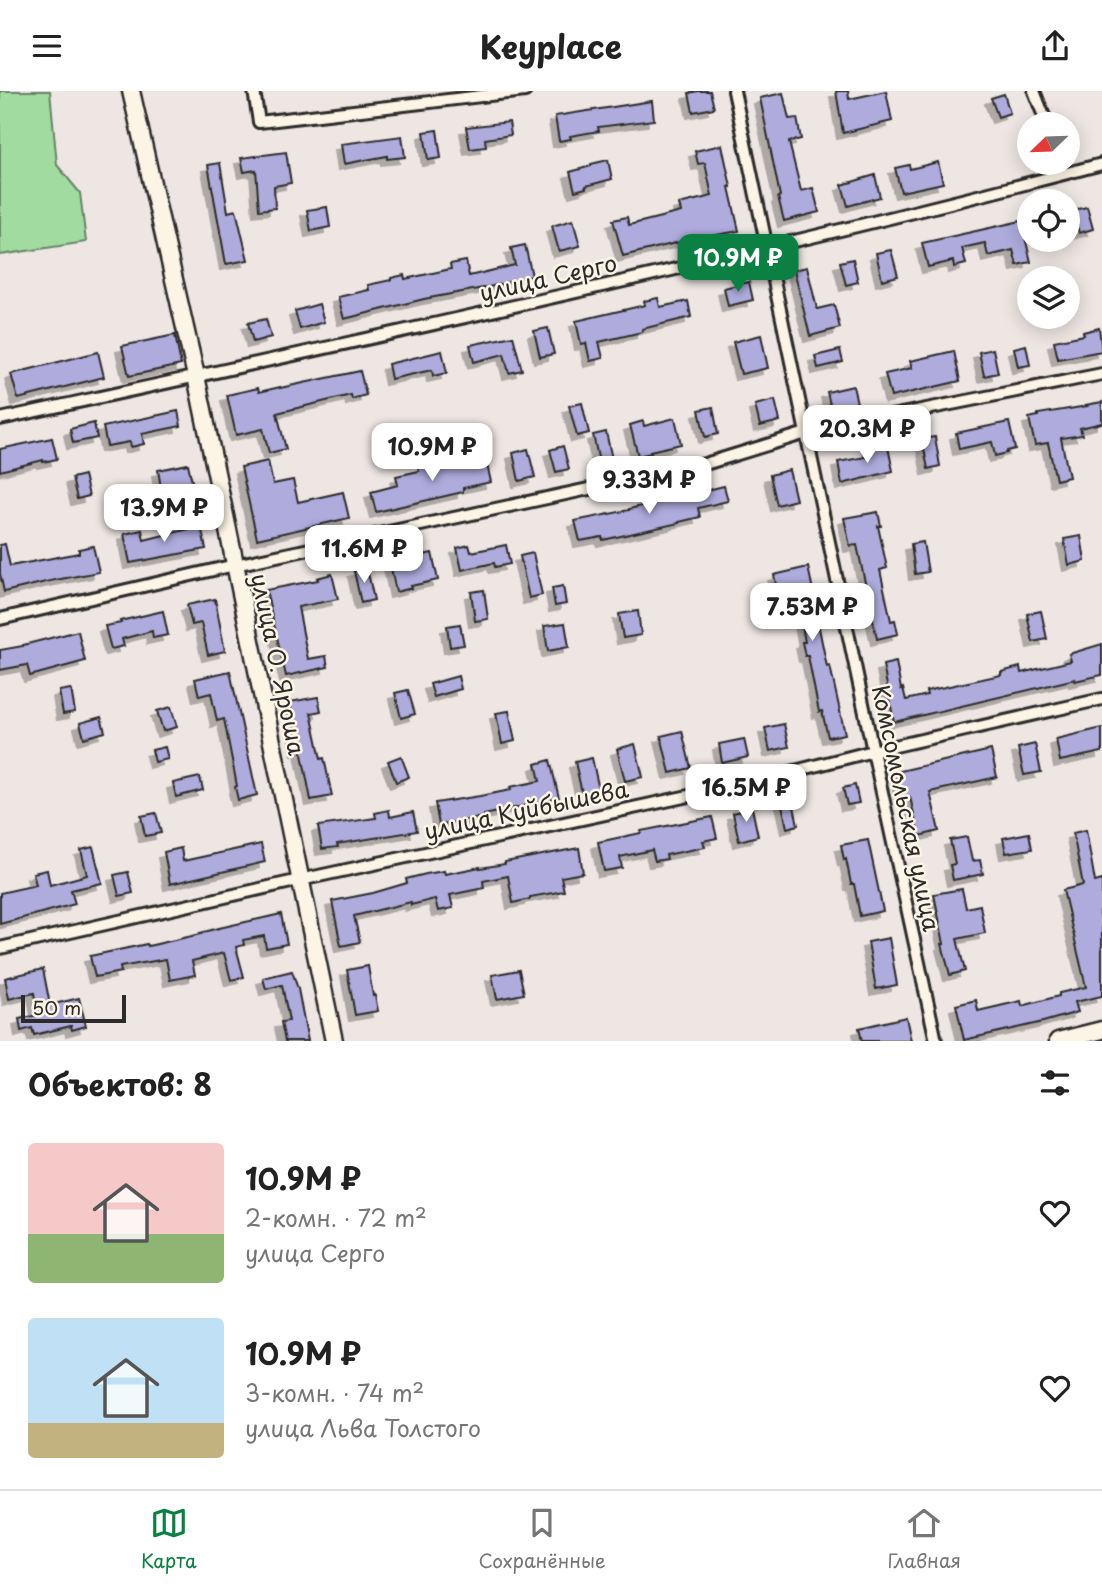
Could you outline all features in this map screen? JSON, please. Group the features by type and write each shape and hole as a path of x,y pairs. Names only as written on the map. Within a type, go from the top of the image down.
{"main road":[{"name":"улица О. Яроша","path":"131,91 197,376 334,1041"},
{"path":"1058,1041 1102,1030"}],"street":[{"path":"254,91 259,122 525,91"},
{"name":"Комсомольская улица","path":"734,91 936,1041"},
{"path":"1034,91 1042,112"},
{"name":"улица Серго","path":"1080,166 1102,164"},
{"name":"улица Серго","path":"0,419 768,248 1038,175"},
{"path":"0,619 235,565 705,464 806,433 1102,374"},
{"name":"улица Куйбышева","path":"0,948 744,783 1102,699"}],"green space":[{"path":"0,91 50,91 57,165 80,193 86,242 0,255"}],"building":[{"path":"710,91 714,108 693,112 689,93"},
{"path":"836,91 848,91 849,99 886,91 892,121 843,133"},
{"path":"783,93 789,119 797,118 801,139 789,142 801,191 813,188 819,212 784,221 760,98"},
{"path":"1004,94 1010,113 998,117 991,98"},
{"path":"652,101 654,120 598,127 599,131 570,136 571,139 559,141 555,116"},
{"path":"509,122 511,135 485,139 486,147 470,149 466,127"},
{"path":"437,130 441,158 428,160 424,132"},
{"path":"402,136 405,157 387,159 387,156 344,164 341,144"},
{"path":"722,145 739,231 623,256 613,220 627,217 629,225 681,212 679,204 712,196 705,163 698,164 695,151"},
{"path":"286,152 291,183 274,186 275,208 259,210 256,170 244,172 241,158"},
{"path":"608,160 612,179 575,191 570,172"},
{"path":"938,162 943,183 901,192 895,168 909,165 910,169"},
{"path":"220,163 228,212 236,210 248,260 226,264 208,165"},
{"path":"875,175 880,197 848,206 842,185"},
{"path":"327,207 330,227 311,231 307,210"},
{"path":"1087,207 1093,229 1080,233 1080,208"},
{"path":"573,220 580,246 559,251 552,226"},
{"path":"1017,222 1017,252 1029,252 1031,262 1017,265 1013,250 988,256 985,243 962,248 966,264 954,267 953,261 928,267 922,243"},
{"path":"525,245 532,276 344,319 338,297 369,290 368,285 391,278 404,275 405,279 451,269 450,264 466,261 469,276 515,265 511,248"},
{"path":"891,250 898,276 882,280 876,253"},
{"path":"853,259 858,282 846,285 840,262"},
{"path":"807,267 817,309 834,305 840,328 810,336 794,270"},
{"path":"749,282 753,300 728,306 724,288"},
{"path":"658,298 660,307 688,301 691,317 599,342 603,358 590,361 586,343 581,344 576,321 645,305 644,301"},
{"path":"319,304 324,322 300,329 295,311"},
{"path":"266,319 271,337 253,342 248,323"},
{"path":"548,328 554,354 540,357 534,331"},
{"path":"1099,328 1102,351 1058,359 1054,341 1084,335 1083,332"},
{"path":"175,335 181,365 129,376 122,346"},
{"path":"761,335 768,368 741,374 733,342"},
{"path":"513,336 522,370 509,373 504,354 474,362 470,345"},
{"path":"1026,345 1030,365 1018,367 1014,348"},
{"path":"993,349 998,373 984,376 979,352"},
{"path":"840,350 843,362 818,368 815,356"},
{"path":"442,351 447,373 433,376 432,370 391,379 388,364"},
{"path":"954,351 960,381 891,397 885,374 912,368 910,361"},
{"path":"98,352 104,377 18,399 11,374"},
{"path":"360,371 366,395 352,399 351,395 277,413 286,449 269,453 263,429 236,435 227,395 258,388 259,392"},
{"path":"853,386 857,403 831,409 827,392"},
{"path":"775,400 780,421 760,426 755,405"},
{"path":"1102,402 1102,423 1080,428 1082,435 1061,438 1069,477 1056,480 1048,443 1035,445 1029,418"},
{"path":"582,403 589,433 577,436 569,406"},
{"path":"713,407 718,434 705,437 699,410"},
{"path":"178,411 181,426 142,434 144,444 131,447 130,442 107,446 103,427"},
{"path":"675,418 681,444 638,456 630,425 643,421 644,426"},
{"path":"1009,422 1015,449 995,456 992,442 959,449 956,433"},
{"path":"94,423 97,438 73,443 70,429"},
{"path":"606,432 612,459 599,462 593,435"},
{"path":"935,437 940,466 928,469 922,439"},
{"path":"52,438 57,459 0,471 0,449"},
{"path":"887,442 893,471 842,484 838,462 871,456 869,446"},
{"path":"563,446 569,469 556,472 550,450"},
{"path":"528,449 535,477 519,481 513,453"},
{"path":"454,454 457,467 486,460 491,482 463,488 463,492 376,512 371,492 398,485 396,476 419,471 418,467 444,460 443,457"},
{"path":"268,461 273,484 293,480 298,502 343,492 349,518 257,539 241,467"},
{"path":"188,464 196,499 164,506 158,470"},
{"path":"789,470 796,500 777,505 770,475"},
{"path":"84,475 89,496 77,499 72,478"},
{"path":"724,486 728,501 698,508 700,517 603,540 602,537 580,541 575,521"},
{"path":"878,512 881,526 878,526 887,568 880,570 891,621 895,620 898,634 877,639 857,545 850,546 844,518"},
{"path":"201,526 206,549 130,563 124,534 142,530 144,540"},
{"path":"1081,536 1085,561 1069,565 1064,539"},
{"path":"923,542 928,572 915,574 911,544"},
{"path":"5,544 10,566 79,553 79,549 93,546 99,572 4,592 0,574 0,545"},
{"path":"469,545 471,552 506,545 510,564 495,567 494,563 462,570 457,548"},
{"path":"432,553 438,580 396,592 390,563"},
{"path":"533,553 542,595 529,598 520,556"},
{"path":"808,567 827,667 830,666 845,734 828,737 822,711 819,712 808,656 805,656 801,620 791,622 785,593 778,594 774,575"},
{"path":"367,568 374,600 361,603 354,571"},
{"path":"332,574 338,599 298,607 308,659 326,656 328,667 286,676 266,590 318,580 317,578"},
{"path":"563,586 566,604 555,606 552,588"},
{"path":"484,590 488,619 475,621 471,592"},
{"path":"215,599 225,651 208,655 201,623 192,625 187,605"},
{"path":"163,611 168,635 153,638 152,631 122,639 124,646 111,649 105,626"},
{"path":"638,611 641,635 623,638 619,614"},
{"path":"1041,611 1047,639 1033,642 1027,614"},
{"path":"565,623 569,647 548,651 544,626"},
{"path":"460,624 464,645 450,647 447,626"},
{"path":"78,631 85,661 30,676 27,665 0,670 0,650"},
{"path":"1102,644 1102,675 894,722 883,665 896,662 906,700 927,695 926,691 1001,675 1001,672 1020,667 1021,673 1071,661 1069,654"},
{"path":"230,671 257,795 238,800 224,719 217,721 211,693 199,696 195,679"},
{"path":"458,676 461,689 434,697 430,684"},
{"path":"71,689 75,712 63,714 59,691"},
{"path":"408,690 415,714 401,718 395,693"},
{"path":"318,697 321,711 311,713 332,796 311,800 290,702"},
{"path":"171,707 177,727 163,731 157,711"},
{"path":"509,711 515,741 502,744 496,713"},
{"path":"101,717 105,732 84,738 80,723"},
{"path":"784,724 789,747 770,751 765,728"},
{"path":"1102,728 1102,752 1060,761 1056,739"},
{"path":"682,731 691,768 670,773 661,736"},
{"path":"744,739 748,757 722,763 719,744"},
{"path":"635,744 643,777 625,781 617,749"},
{"path":"1035,744 1041,772 1024,775 1018,748"},
{"path":"165,747 168,759 155,762 152,750"},
{"path":"991,750 997,777 930,792 939,831 919,836 910,797 902,799 896,772"},
{"path":"401,756 409,777 396,782 388,761"},
{"path":"592,758 599,790 582,793 575,762"},
{"path":"550,760 559,798 439,825 435,803 511,790 510,787 540,781 536,764"},
{"path":"200,777 203,790 176,797 173,783"},
{"path":"855,785 859,803 847,805 843,788"},
{"path":"792,797 798,825 787,828 781,800"},
{"path":"752,808 758,836 739,841 733,813"},
{"path":"389,810 390,817 413,812 417,831 337,844 338,847 322,849 318,826 376,818 375,813"},
{"path":"156,813 161,833 145,836 141,816"},
{"path":"712,817 717,838 703,841 705,847 666,855 667,859 655,861 652,850 620,857 622,868 604,871 598,842"},
{"path":"1086,830 1095,882 1102,880 1102,911 1099,912 1102,923 1102,996 1075,1002 1078,1012 964,1040 956,1005 976,1000 978,1011 1021,1001 1022,1006 1086,987 1063,890 1083,885 1073,833"},
{"path":"1029,833 1032,849 1006,853 1003,838"},
{"path":"967,837 972,861 980,860 983,874 953,880 950,865 955,864 950,840"},
{"path":"868,840 883,911 860,916 854,884 851,884 841,845"},
{"path":"261,844 265,862 170,884 164,852 181,848 183,861"},
{"path":"93,847 102,883 71,890 75,904 0,924 0,893 36,885 33,873 47,870 50,885 87,875 81,850"},
{"path":"579,848 583,873 561,877 564,891 513,903 508,876 483,881 484,888 450,895 453,908 438,911 435,899 354,916 360,942 341,946 332,901 373,893 426,874 444,871 445,874 505,864"},
{"path":"128,872 133,893 119,896 114,875"},
{"path":"962,889 966,908 980,905 985,933 957,939 965,971 950,975 934,894"},
{"path":"281,914 287,944 266,948 264,936 243,940 244,945 236,947 244,977 231,980 224,953 192,961 195,975 170,980 166,959 120,967 121,972 95,977 90,956 147,944 148,946"},
{"path":"889,938 897,985 876,989 868,942"},
{"path":"368,966 378,1011 355,1015 347,970"},
{"path":"43,969 50,1005 79,998 86,1026 72,1030 71,1026 34,1035 32,1028 21,1031 19,1019 38,1015 34,993 9,999 5,978"},
{"path":"519,970 524,994 497,999 492,975"},
{"path":"292,971 308,1041 285,1041 281,1022 289,1021 282,985 266,989 263,978"},
{"path":"906,1017 911,1041 862,1041 859,1028"}]}
